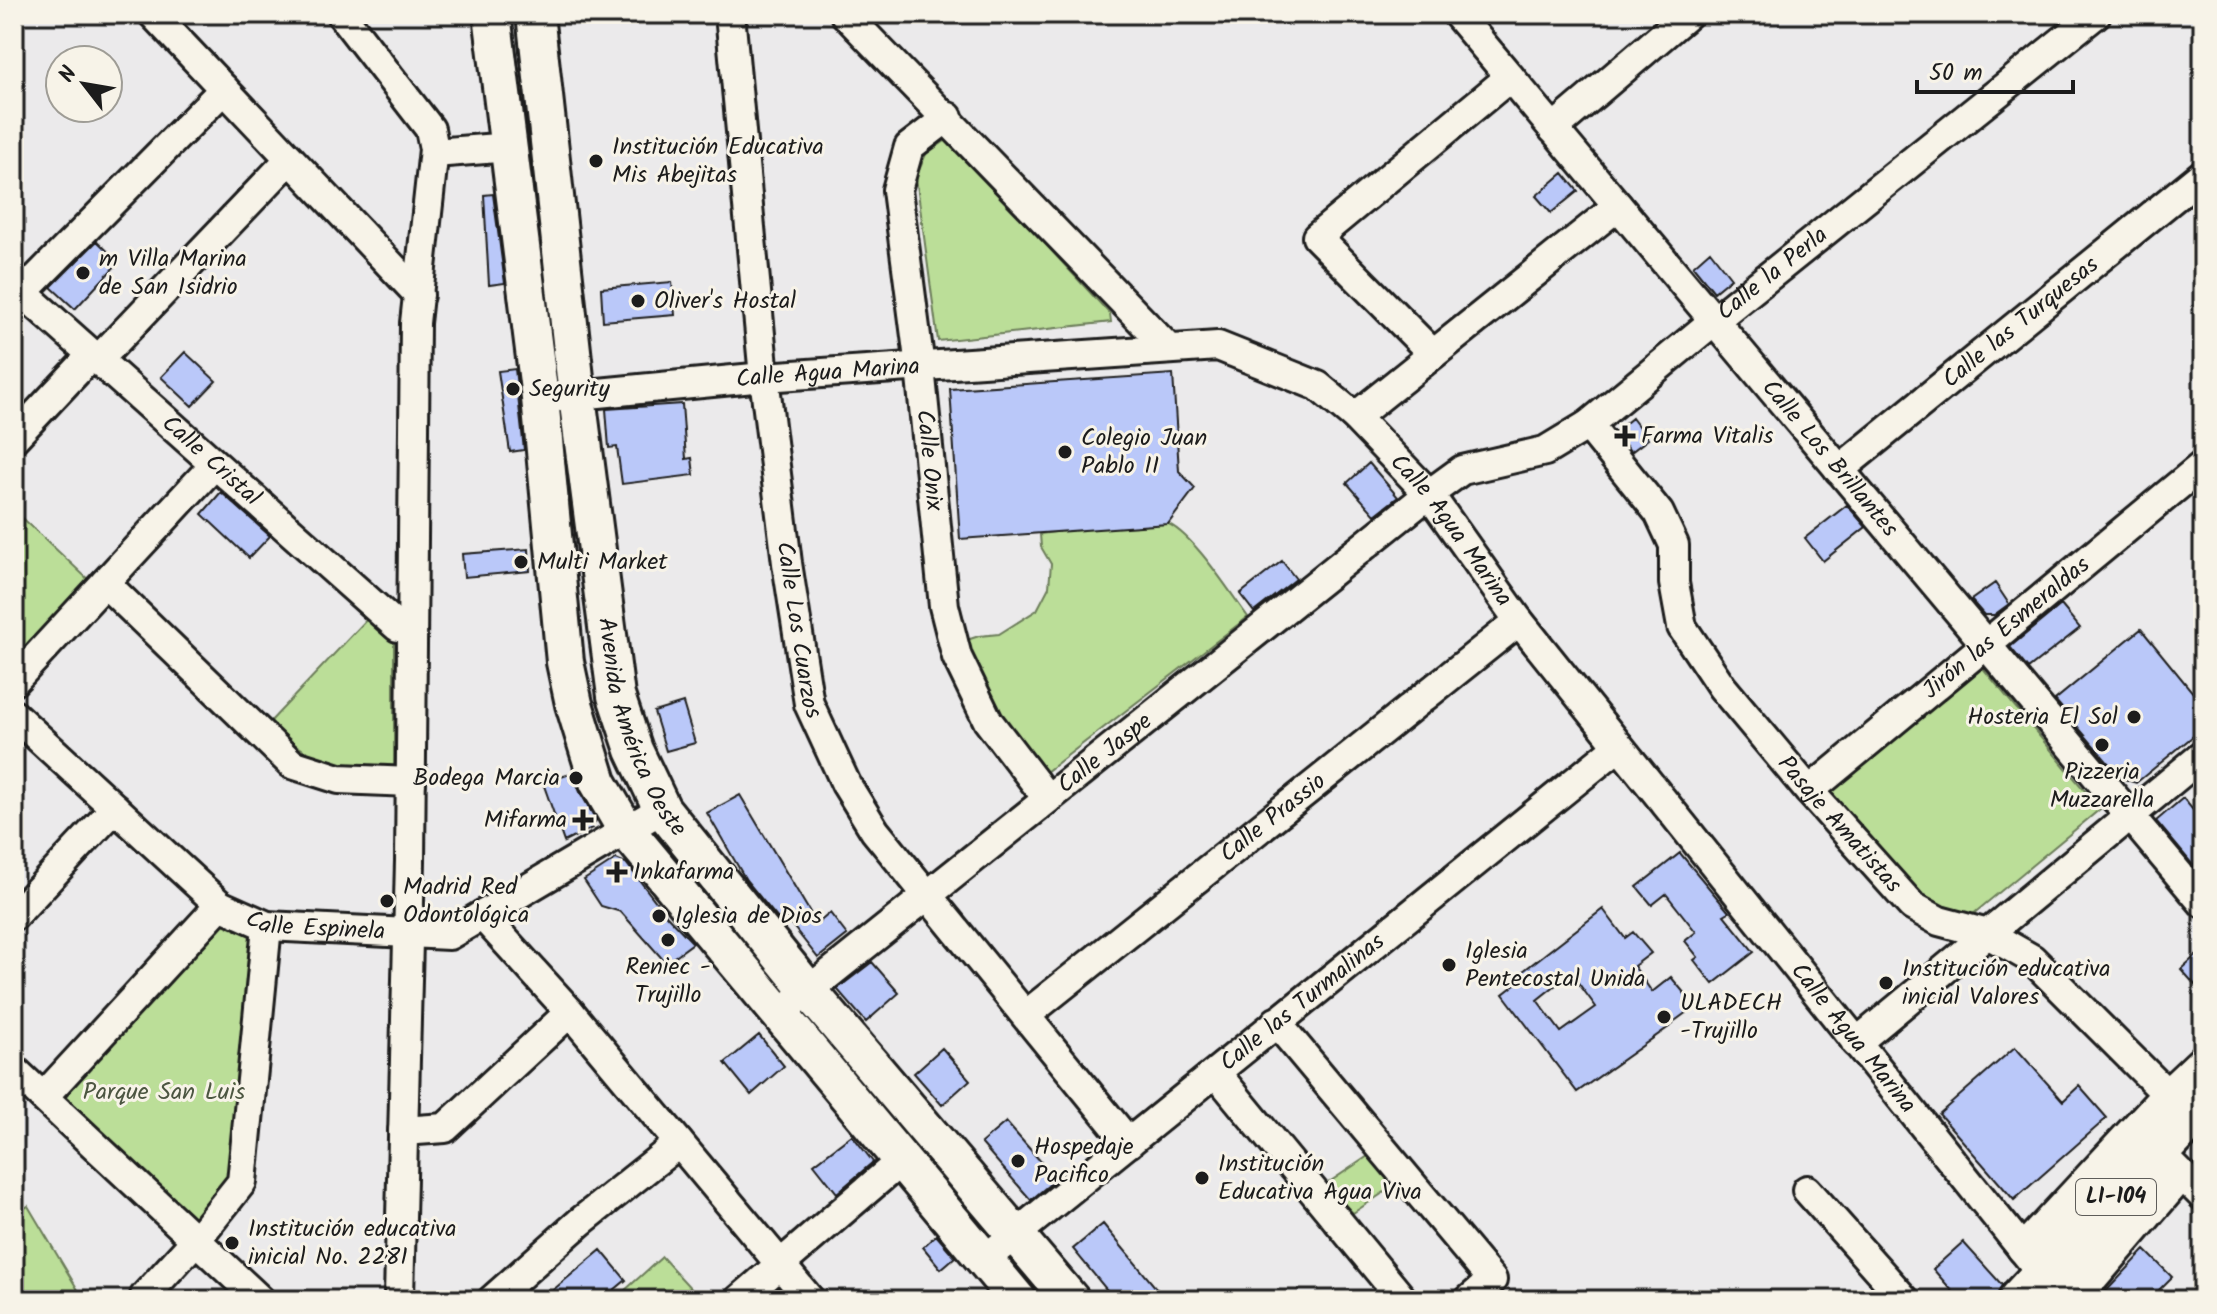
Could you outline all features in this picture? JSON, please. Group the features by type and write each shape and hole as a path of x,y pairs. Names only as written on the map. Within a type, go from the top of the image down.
{"highway":[{"name":"LI-104","path":"2043,1285 2190,1147"}],"main road":[{"name":"Avenida América Oeste","path":"492,14 540,398 565,662 574,704 598,782 626,830 795,1002 1016,1235 1071,1300"},
{"name":"Avenida América Oeste","path":"535,14 577,396 616,696 634,750 662,809 903,1159 1018,1300"}],"street":[{"path":"153,14 419,295"},
{"path":"341,14 430,129 434,153 415,323 411,782 399,1299"},
{"name":"Calle Los Cuarzos","path":"730,14 764,377 787,563 809,704 846,784 875,831 1129,1143"},
{"path":"845,14 948,117 1169,349"},
{"name":"Calle Los Brillantes","path":"1457,14 2203,903"},
{"name":"Calle la Perla","path":"1429,494 1462,470 1545,451 1588,425 2096,14"},
{"path":"1553,129 1681,16"},
{"path":"1433,354 1317,237 1510,77"},
{"path":"18,289 224,89"},
{"name":"Calle Onix","path":"948,117 909,147 897,190 920,367 944,606 957,657 988,721 1047,798"},
{"path":"434,153 510,147"},
{"path":"14,438 290,159"},
{"name":"Calle las Turquesas","path":"1839,470 2203,174"},
{"path":"1355,417 1618,206"},
{"name":"Calle Cristal","path":"18,289 398,627 412,628"},
{"name":"Calle Agua Marina","path":"540,398 764,377 1218,346 1318,386 1355,417 1429,494 1519,621 1856,1043 2043,1285"},
{"name":"Pasaje Amatistas","path":"1588,425 1659,513 1674,545 1674,583 1682,627 1722,687 1809,791 1912,906 1939,921 1988,934 2032,959 2080,1005 2190,1147"},
{"path":"14,681 214,465"},
{"name":"Jirón las Esmeraldas","path":"1809,791 2203,465"},
{"name":"Calle Jaspe","path":"795,1002 1429,494"},
{"path":"105,583 292,764 339,779 411,782"},
{"name":"Calle Prassio","path":"1026,1015 1519,621"},
{"name":"Calle Espinela","path":"14,715 220,905 267,926 449,935 662,809"},
{"name":"Calle las Turmalinas","path":"985,1259 1619,746"},
{"path":"1856,1043 2203,755"},
{"path":"14,916 115,808"},
{"path":"43,1097 220,905"},
{"path":"482,915 570,1012 810,1300"},
{"path":"145,1296 196,1240 242,1182 267,926"},
{"path":"403,1131 445,1128 570,1012"},
{"path":"1276,1022 1492,1280 1469,1300"},
{"path":"2043,1285 2190,1147 2203,1059"},
{"path":"14,1070 260,1300"},
{"path":"1216,1073 1403,1300"},
{"path":"492,1300 580,1222 679,1143"},
{"path":"739,1300 903,1159"},
{"path":"1807,1190 1905,1300"}],"green space":[{"path":"948,139 1110,314 1111,322 938,341 916,177 926,154"},
{"path":"14,510 92,583 14,667"},
{"path":"1139,521 1164,522 1186,537 1210,564 1248,617 1042,775 997,712 980,678 967,640 999,634 1037,610 1049,587 1051,564 1041,547 1040,534"},
{"path":"369,617 394,638 394,770 326,761 299,747 268,724"},
{"path":"1982,667 2100,809 1972,915 1910,895 1824,795"},
{"name":"Parque San Luis","path":"220,905 267,926 242,1182 196,1240 43,1097"},
{"path":"1371,1154 1395,1185 1353,1213 1325,1185"},
{"path":"28,1206 84,1300 15,1300 14,1215"},
{"path":"662,1257 695,1293 688,1300 614,1300"}],"building":[{"path":"1563,173 1578,191 1551,213 1536,196"},
{"path":"493,194 505,283 489,285 484,195"},
{"name":"m Villa Marina de San Isidrio","path":"97,241 119,262 75,309 51,287"},
{"path":"1710,251 1731,278 1714,292 1693,266"},
{"name":"Oliver's Hostal","path":"672,282 675,315 603,321 601,288"},
{"path":"185,352 216,381 192,406 161,377"},
{"path":"515,369 524,450 510,452 498,371"},
{"name":"Colegio Juan Pablo II","path":"1173,374 1179,471 1195,488 1168,524 960,539 950,389"},
{"path":"682,404 686,459 692,458 694,475 622,484 617,447 609,448 606,409"},
{"path":"1632,418 1648,439 1631,452 1615,432"},
{"path":"1369,463 1398,497 1375,515 1347,483"},
{"path":"221,492 270,536 249,558 202,514"},
{"path":"1847,505 1866,527 1823,561 1805,538"},
{"path":"529,549 530,571 464,577 462,554"},
{"path":"1282,561 1296,579 1254,612 1240,594"},
{"path":"1995,583 2009,604 1994,615 1984,615 1971,600"},
{"path":"2061,605 2080,628 2028,669 2010,647"},
{"name":"Hosteria El Sol","path":"2141,629 2203,705 2203,728 2136,783 2121,778 2055,700"},
{"path":"683,703 695,743 666,751 654,712"},
{"path":"573,773 596,820 592,828 564,842 543,783"},
{"path":"740,795 817,924 830,913 847,935 818,958 784,915 778,919 746,880 707,813"},
{"path":"2183,798 2203,822 2203,877 2156,821"},
{"path":"1680,853 1729,912 1724,915 1754,952 1713,984 1694,960 1698,957 1685,941 1696,932 1666,894 1652,905 1637,887"},
{"path":"616,859 626,863 667,916 693,943 666,963 621,912 601,906 584,880"},
{"path":"1603,909 1625,938 1633,932 1651,953 1634,966 1652,992 1671,977 1695,1006 1577,1092 1503,994 1521,980 1518,975","holes":["1571,973 1596,1007 1561,1032 1537,1000"]},
{"path":"2203,949 2203,994 2181,969"},
{"path":"872,962 899,993 866,1022 837,989"},
{"path":"759,1035 784,1066 751,1095 725,1063"},
{"path":"2015,1047 2063,1101 2079,1086 2107,1118 2014,1200 1939,1114"},
{"path":"942,1048 970,1080 942,1105 914,1073"},
{"name":"Hospedaje Pacifico","path":"1006,1122 1056,1179 1031,1200 981,1143"},
{"path":"852,1135 873,1162 837,1193 814,1164"},
{"path":"1103,1224 1166,1300 1115,1300 1073,1249"},
{"path":"936,1235 955,1257 941,1269 923,1247"},
{"path":"1963,1242 2002,1285 1995,1300 1960,1300 1933,1269"},
{"path":"601,1250 626,1280 602,1300 541,1300"},
{"path":"2145,1250 2172,1277 2149,1300 2098,1300"}],"place":[{"name":"Institución Educativa Mis Abejitas","path":"596,161"},
{"name":"m Villa Marina de San Isidrio","path":"83,273"},
{"name":"Oliver's Hostal","path":"638,301"},
{"name":"Segurity","path":"513,389"},
{"name":"Farma Vitalis","path":"1625,436"},
{"name":"Colegio Juan Pablo II","path":"1065,452"},
{"name":"Multi Market","path":"521,562"},
{"name":"Hosteria El Sol","path":"2134,717"},
{"name":"Pizzeria Muzzarella","path":"2102,745"},
{"name":"Bodega Marcia","path":"576,778"},
{"name":"Mifarma","path":"583,820"},
{"name":"Inkafarma","path":"617,872"},
{"name":"Madrid Red Odontológica","path":"387,901"},
{"name":"Iglesia de Dios","path":"659,916"},
{"name":"Reniec - Trujillo","path":"668,940"},
{"name":"Iglesia Pentecostal Unida","path":"1449,965"},
{"name":"Institución educativa inicial Valores","path":"1886,983"},
{"name":"ULADECH -Trujillo","path":"1664,1017"},
{"name":"Hospedaje Pacifico","path":"1018,1161"},
{"name":"Institución Educativa Agua Viva","path":"1202,1178"},
{"name":"Institución educativa inicial No. 2281","path":"232,1243"}]}
